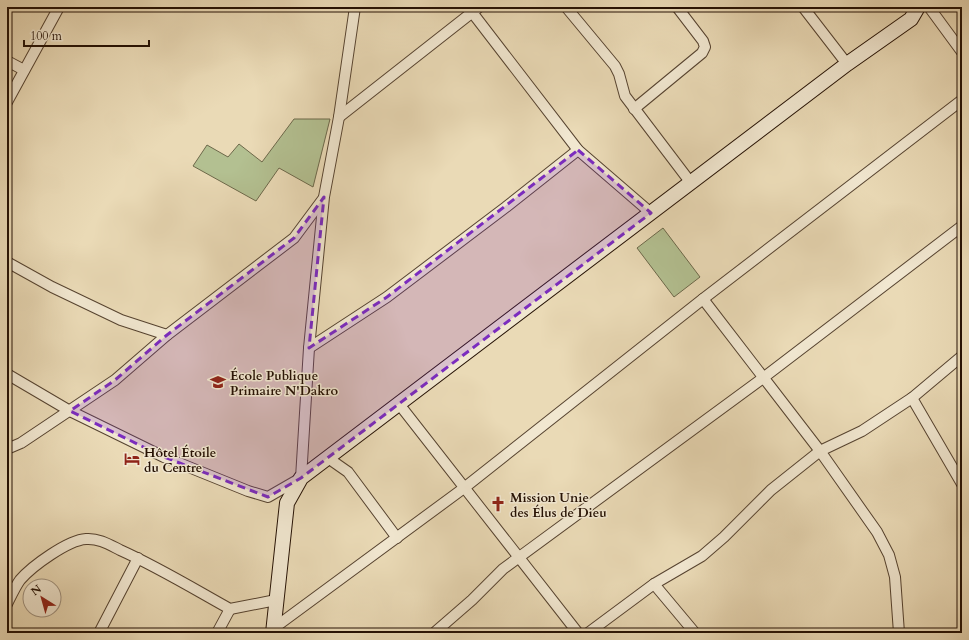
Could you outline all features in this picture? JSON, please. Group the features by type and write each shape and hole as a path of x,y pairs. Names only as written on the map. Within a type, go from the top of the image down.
{"street":[{"path":"7,102 59,7"},
{"path":"274,630 287,503 301,478 309,348 324,197 339,117 355,7"},
{"path":"566,7 615,66 619,74 625,96 691,183"},
{"path":"634,109 702,53 705,47 703,41 677,7"},
{"path":"803,7 847,64"},
{"path":"7,374 70,411 164,457 248,491 268,497 301,478 328,458 847,64 911,19 918,7"},
{"path":"929,7 962,52"},
{"path":"339,117 473,9 578,150 651,213"},
{"path":"7,61 24,70"},
{"path":"274,630 464,488 703,299 962,100"},
{"path":"309,348 387,297 506,207 578,150"},
{"path":"7,449 21,443 115,380 166,335 294,238 324,197"},
{"path":"434,633 472,600 503,569 519,559 763,378 962,226"},
{"path":"7,262 52,287 121,320 166,335"},
{"path":"703,299 820,451 877,532 889,554 895,577 899,633"},
{"path":"588,633 654,584 702,556 724,537 771,490 820,451 862,431 912,398 962,356"},
{"path":"912,398 962,484"},
{"path":"399,404 578,633"},
{"path":"328,458 348,472 397,538"},
{"path":"7,604 20,581 44,558 76,540 87,538 98,540 138,558 230,609 276,600"},
{"path":"99,633 138,558"},
{"path":"654,584 695,633"},
{"path":"217,633 230,609"}],"highlighted area":[{"path":"578,150 651,213 301,478 268,497 164,457 70,411 115,380 167,335 294,238 324,197 309,348 387,297"}],"green space":[{"path":"294,119 330,119 313,187 279,168 256,201 193,166 207,145 228,157 239,144 262,162"},
{"path":"663,228 700,277 674,297 637,248"}],"place":[{"name":"École Publique Primaire N'Dakro","path":"218,382"},
{"name":"Hôtel Étoile du Centre","path":"132,459"},
{"name":"Mission Unie des Élus de Dieu","path":"498,504"}]}
